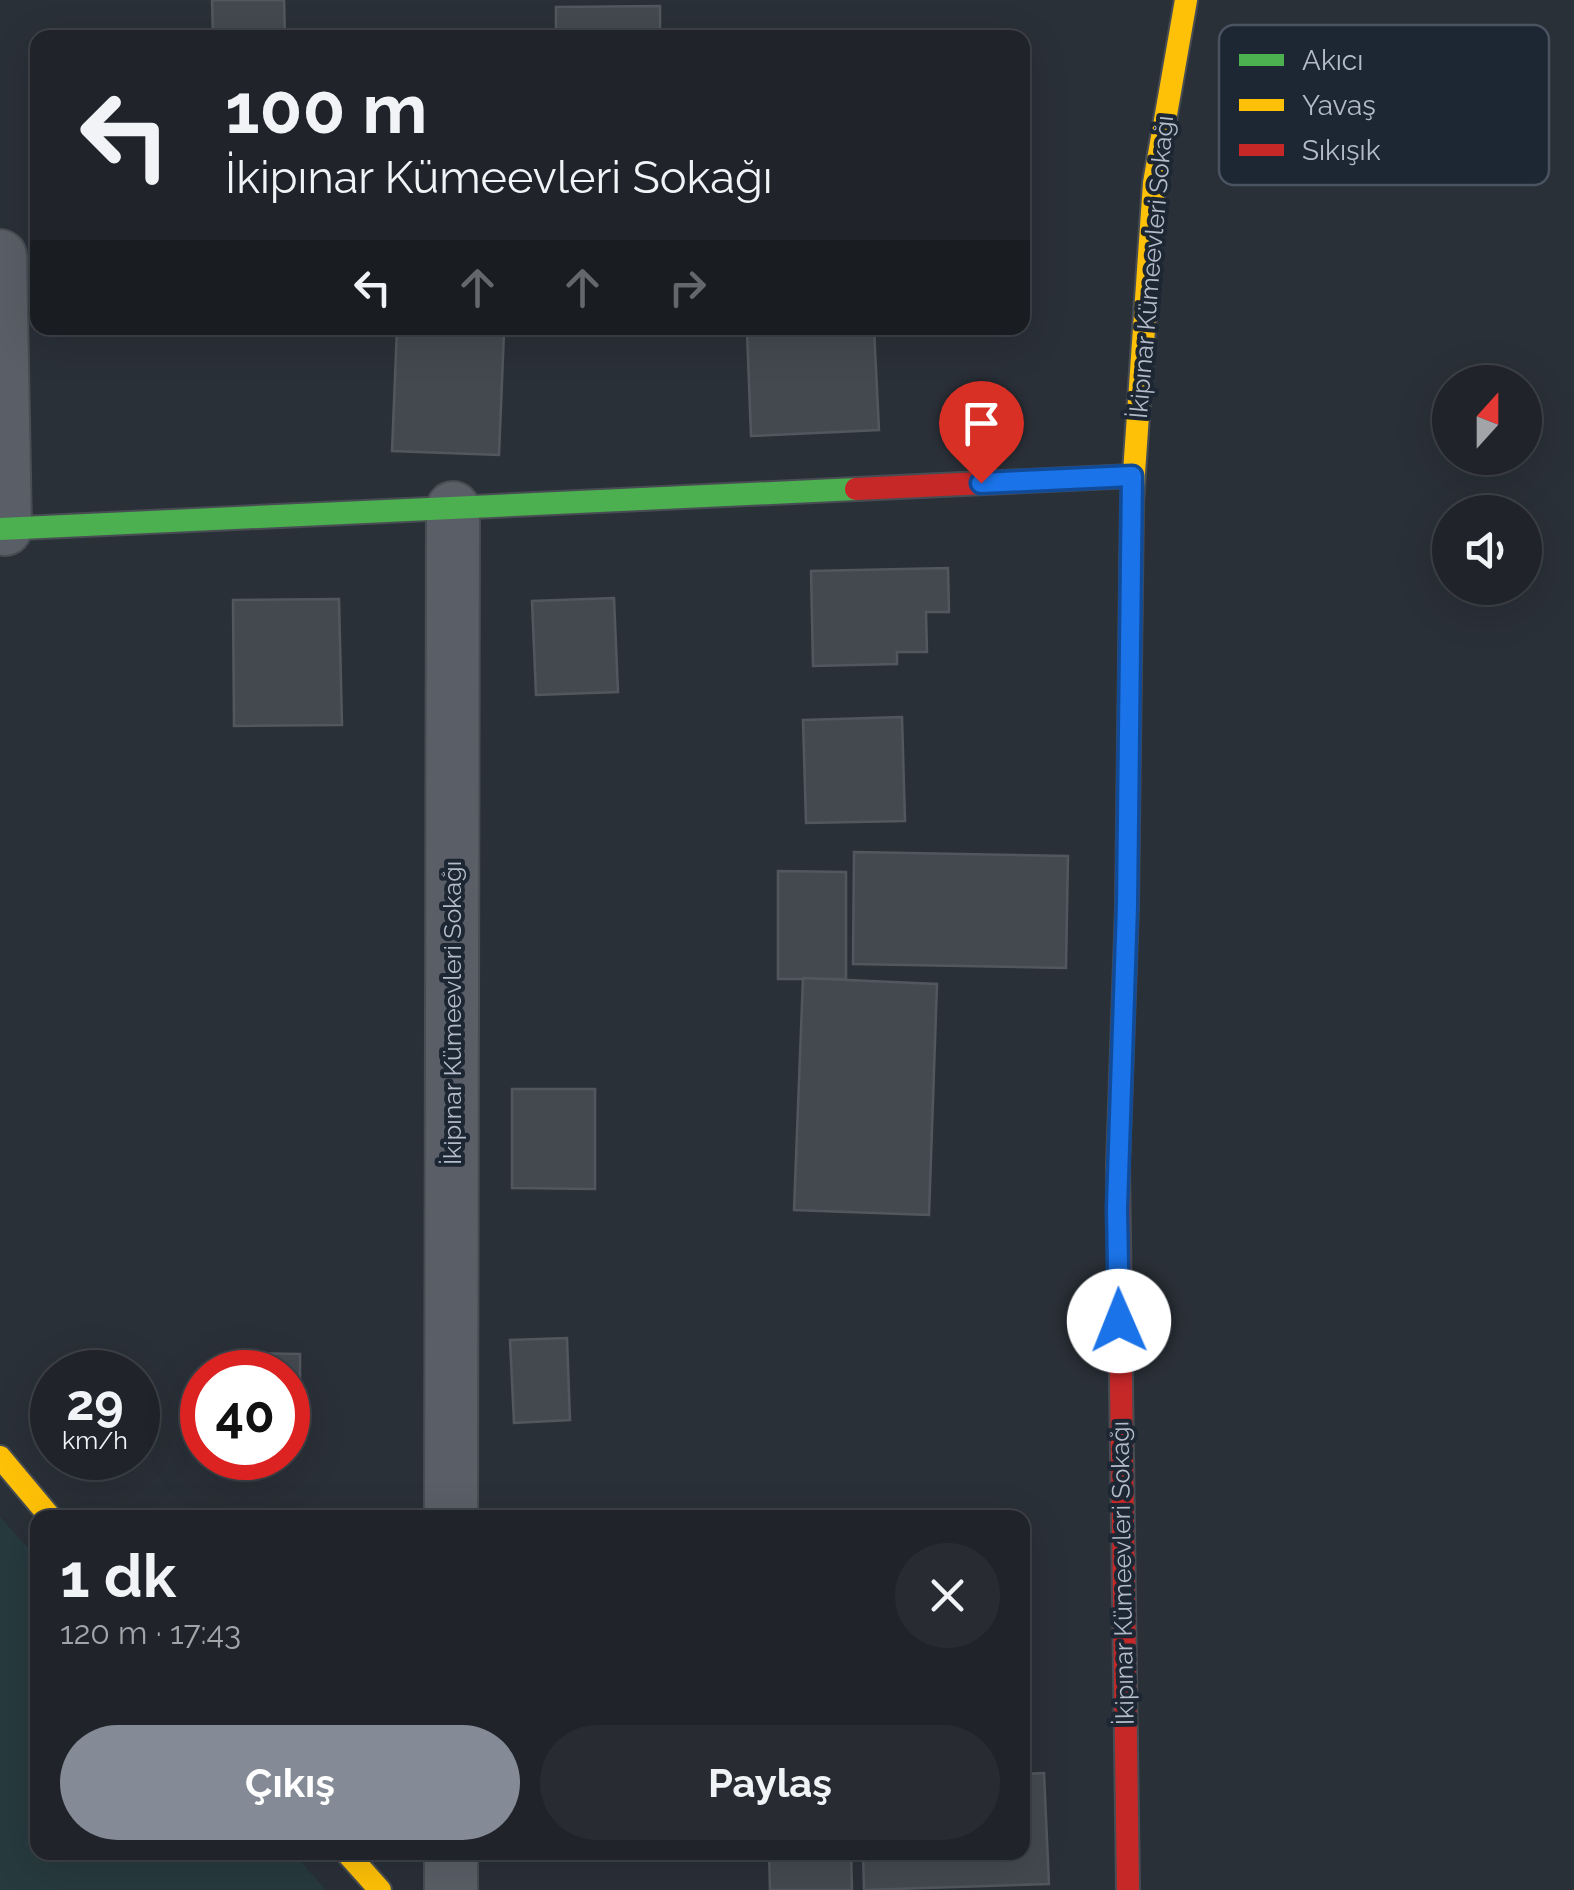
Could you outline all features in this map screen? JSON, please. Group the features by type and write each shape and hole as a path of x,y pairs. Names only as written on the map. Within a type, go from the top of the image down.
{"street":[{"name":"İkipınar Kümeevleri Sokağı","path":"1128,1890 1117,1208 1127,906 1132,476 1154,183 1186,0"},
{"path":"0,256 2,529 1132,476"},
{"name":"İkipınar Kümeevleri Sokağı","path":"451,1510 453,508"},
{"path":"0,1457 44,1510"},
{"path":"353,1860 380,1890"},
{"path":"451,1860 451,1890"}],"green space":[{"path":"0,1517 30,1550 30,1860 299,1860 326,1890 0,1890"}],"building":[{"path":"212,0 284,0 285,30 213,30"},
{"path":"660,6 660,30 556,30 556,7"},
{"path":"397,335 504,335 499,455 392,451"},
{"path":"747,335 874,335 879,430 751,436"},
{"path":"948,568 949,612 926,612 927,652 897,652 897,664 813,666 811,571"},
{"path":"614,598 618,692 536,695 532,601"},
{"path":"339,599 342,725 234,726 233,600"},
{"path":"902,717 905,821 806,823 803,720"},
{"path":"854,852 1068,856 1066,968 853,964"},
{"path":"778,871 846,872 846,979 778,979"},
{"path":"803,978 937,984 929,1215 794,1210"},
{"path":"512,1089 595,1089 595,1189 512,1188"},
{"path":"567,1338 570,1420 514,1423 510,1340"},
{"path":"1044,1773 1049,1884 864,1890 863,1860 1030,1860 1030,1774"},
{"path":"769,1860 851,1860 852,1890 770,1890"}],"traffic: fast":[{"path":"0,529 856,489"},
{"path":"1118,1165 1127,906 1132,502"}],"traffic: slow":[{"path":"1132,502 1154,183 1186,0"},
{"path":"0,1457 44,1510"},
{"path":"353,1860 380,1890"}],"traffic: jam":[{"path":"856,489 1132,476"},
{"path":"1118,1165 1128,1890"}],"route":[{"path":"981,483 1132,476 1127,906 1117,1208 1119,1321"}]}
